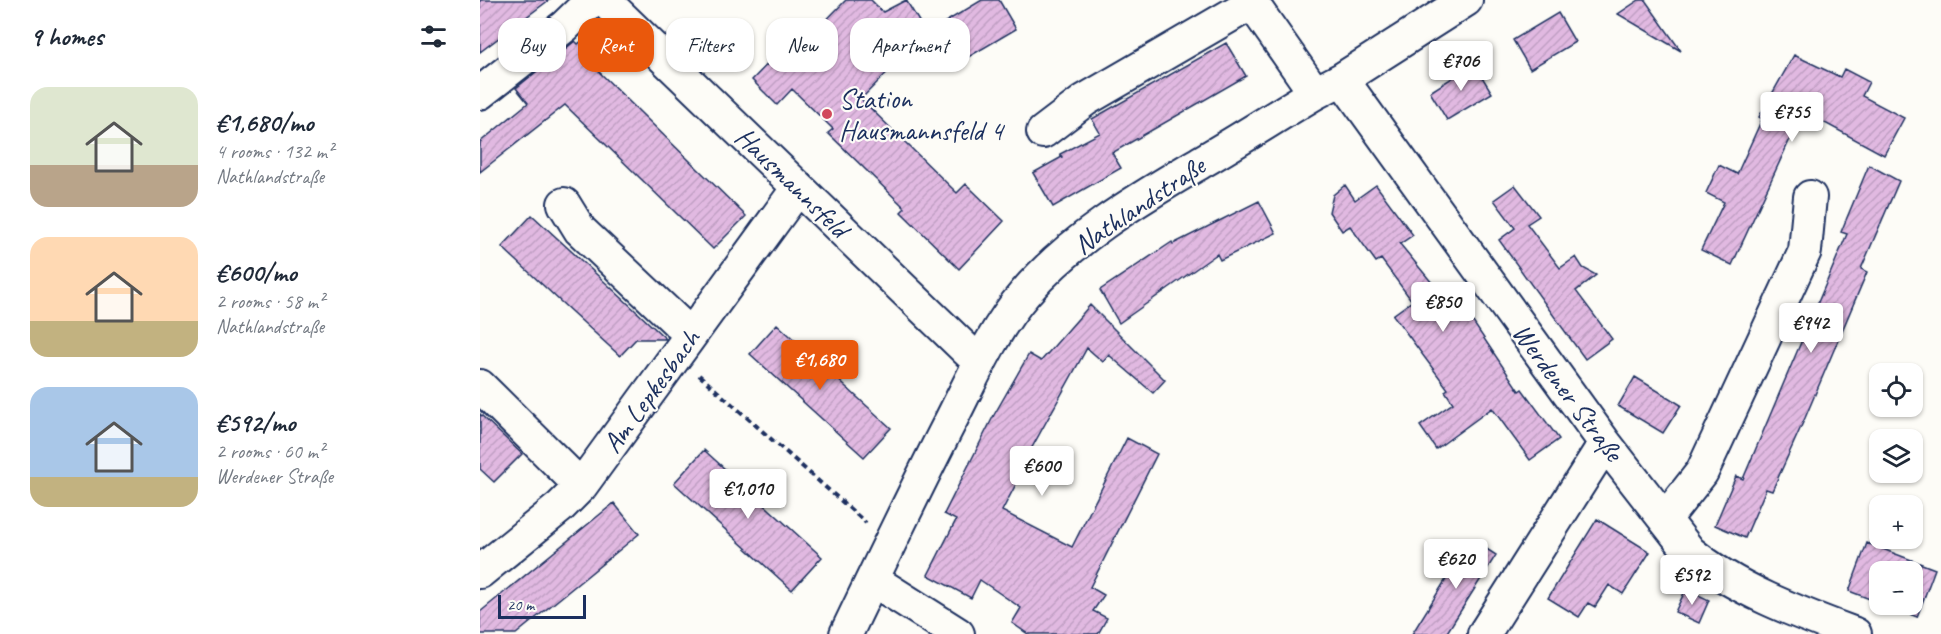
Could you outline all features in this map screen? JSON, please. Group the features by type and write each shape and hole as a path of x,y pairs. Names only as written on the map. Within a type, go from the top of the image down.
{"street":[{"path":"480,93 565,26 592,0"},
{"name":"Hausmannsfeld","path":"604,0 980,363"},
{"name":"Nathlandstraße","path":"846,634 873,580 888,543 980,363 1005,320 1025,292 1058,260 1124,207 1328,86 1466,0"},
{"path":"1043,132 1085,100 1251,1"},
{"name":"Werdener Straße","path":"1251,1 1328,86 1690,552 1705,564 1767,597 1855,634"},
{"name":"Am Lepkesbach","path":"480,572 560,507 581,486 798,188"},
{"path":"1665,519 1702,472 1805,251 1810,197"},
{"path":"564,204 580,230 684,345"},
{"path":"480,386 581,486"},
{"path":"1484,634 1605,443"},
{"path":"873,580 958,634"}],"path":[{"path":"684,345 888,543"}],"building":[{"path":"480,0 549,0 525,18 498,18 498,38 480,52"},
{"path":"846,0 871,0 883,12 906,0 917,18 850,18 850,72 888,72 861,99 957,193 966,184 1004,221 959,269 901,212 905,208 828,133 833,129 792,89 777,105 752,80 766,65 766,72 838,72 838,18 828,18"},
{"path":"982,0 999,0 1016,29 970,56 970,18 952,18"},
{"path":"1639,0 1645,0 1681,51 1618,14"},
{"path":"1558,13 1575,42 1530,69 1513,40"},
{"path":"575,41 578,44 578,72 599,72 746,216 713,249 565,105 480,172 480,142 528,103 516,88 536,72 566,72 566,48"},
{"path":"1226,43 1246,76 1112,153 1121,168 1053,207 1033,173 1062,157 1060,154 1100,133 1092,119"},
{"path":"1794,55 1840,77 1844,69 1869,82 1862,96 1904,118 1884,155 1803,111 1732,265 1701,250 1724,202 1706,193 1719,165 1737,174 1762,119 1759,117"},
{"path":"1474,64 1492,93 1447,120 1430,92"},
{"path":"1869,165 1899,181 1861,269 1867,272 1805,418 1772,491 1766,489 1745,538 1715,525 1736,476 1743,479 1847,234 1841,232"},
{"path":"1345,185 1355,200 1376,185 1413,235 1400,244 1442,295 1451,289 1519,391 1522,389 1559,439 1530,460 1492,408 1436,449 1420,426 1453,403 1445,391 1448,389 1393,315 1412,301 1381,259 1376,262 1350,226 1342,231 1329,212 1333,195"},
{"path":"1515,185 1539,216 1527,224 1560,268 1576,257 1583,268 1596,275 1576,291 1612,339 1585,359 1499,240 1515,228 1494,200"},
{"path":"1259,201 1276,233 1220,260 1217,254 1119,323 1100,290 1172,242 1173,244"},
{"path":"532,215 666,339 636,339 620,356 561,302 502,247"},
{"path":"1090,305 1165,380 1153,393 1109,355 1103,362 1087,348 1024,462 1027,463 1002,511 1072,547 1127,438 1157,454 1090,587 1104,595 1093,611 1107,618 1098,634 1028,634 1012,623 1021,608 980,580 971,598 928,575 956,520 944,514 994,415 1029,354 1041,361"},
{"path":"777,324 891,428 864,457 750,354"},
{"path":"1635,377 1681,405 1663,433 1618,406"},
{"path":"480,414 522,454 494,482 480,469"},
{"path":"704,450 822,557 792,590 674,483"},
{"path":"614,503 639,534 516,634 480,634 480,612"},
{"path":"1597,519 1650,552 1623,594 1609,585 1595,607 1588,603 1579,617 1548,598"},
{"path":"1471,539 1496,555 1446,634 1412,634"},
{"path":"1867,543 1869,549 1883,549 1914,561 1869,561 1869,599 1849,591"},
{"path":"1923,564 1935,569 1923,601"},
{"path":"1686,589 1709,600 1699,623 1675,612"}],"place":[{"name":"Station Hausmannsfeld 4","path":"827,114"}]}
